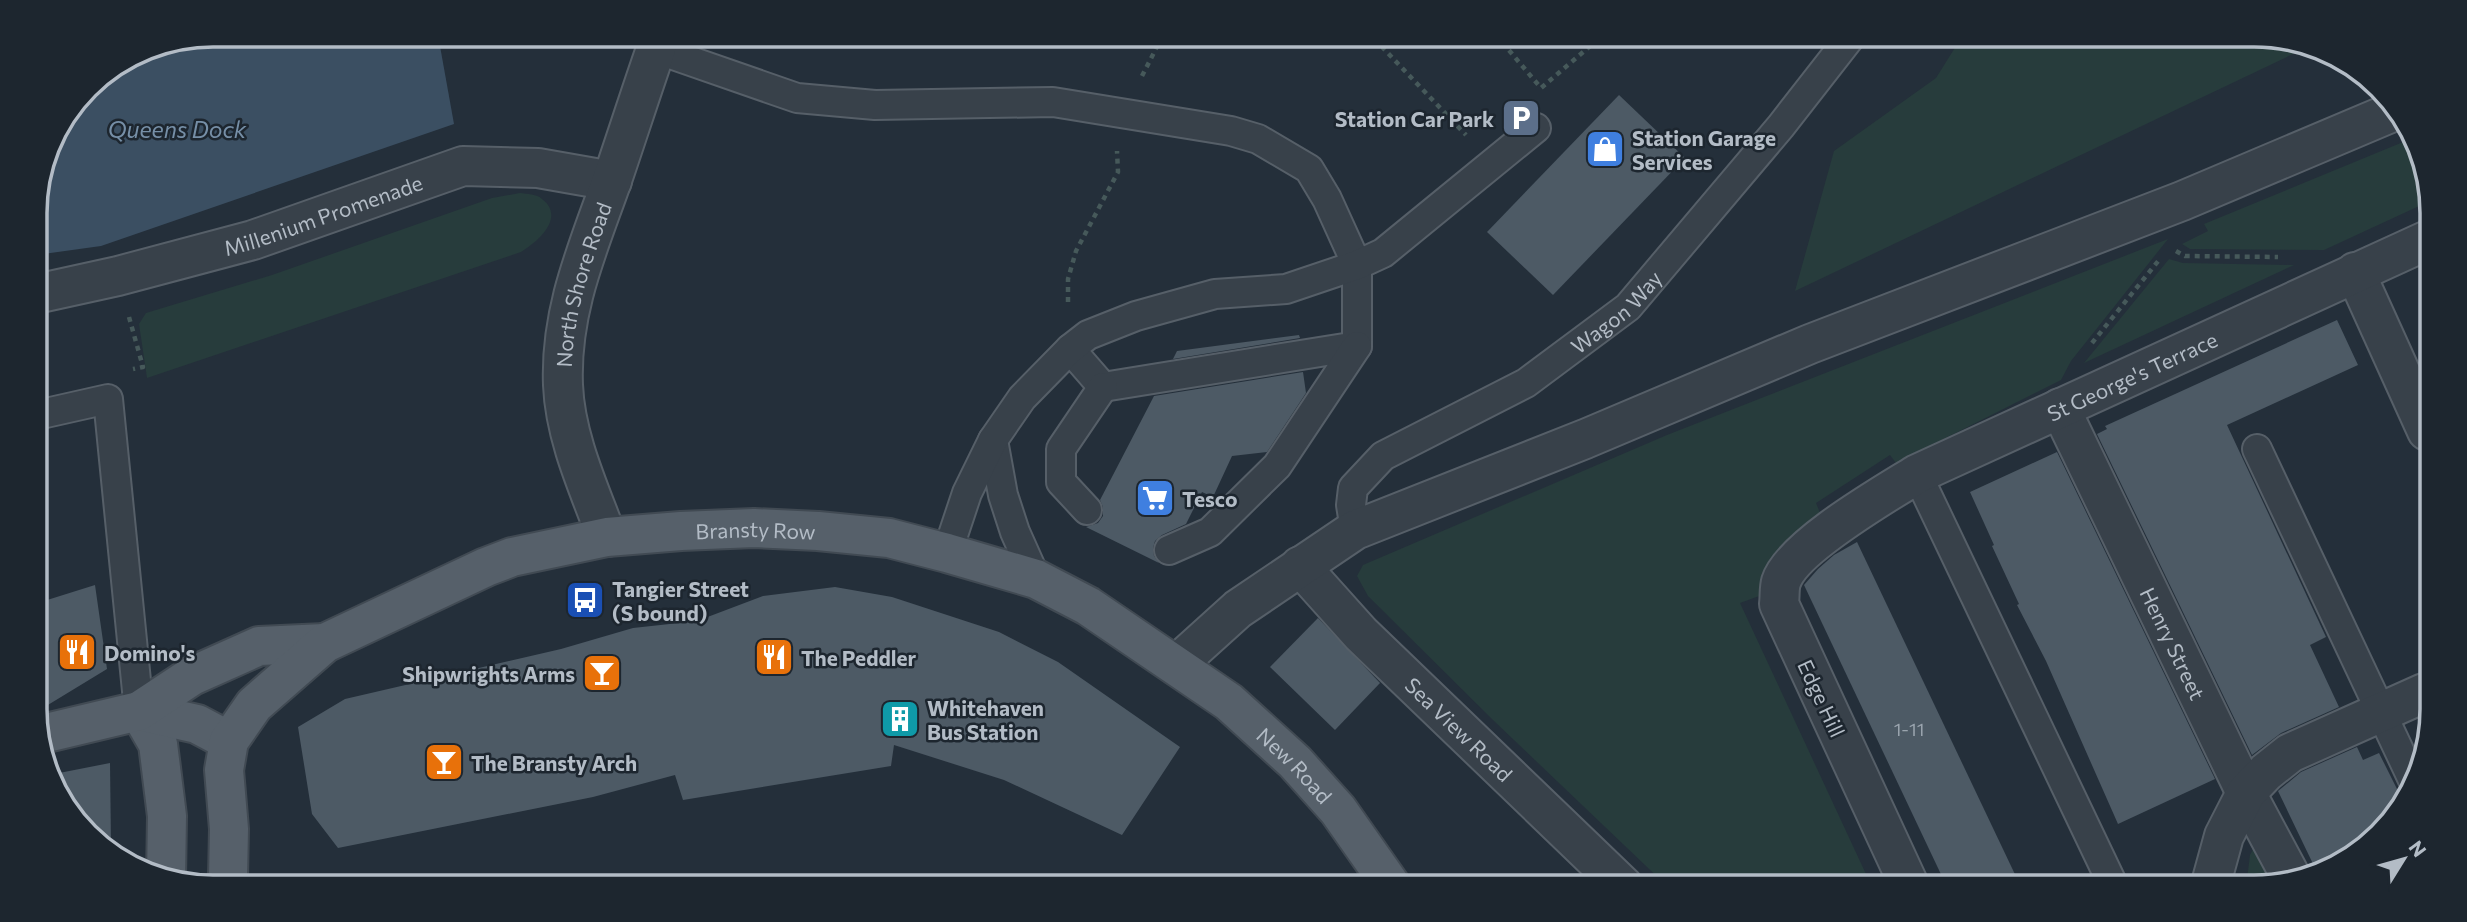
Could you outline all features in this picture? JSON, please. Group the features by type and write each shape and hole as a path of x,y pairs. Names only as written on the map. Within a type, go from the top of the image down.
{"main road":[{"name":"Bransty Row","path":"325,643 512,557 607,537 754,528 889,538 947,552 1035,579 1088,606 1176,665"},
{"path":"49,732 139,710 192,676 259,646 325,643"},
{"path":"228,875 229,829 224,770 229,741 254,705 325,643"},
{"name":"New Road","path":"1176,665 1229,702 1295,762 1338,810 1383,874"},
{"path":"139,710 197,724 229,741"},
{"path":"139,710 158,744 167,816 166,868"}],"street":[{"name":"North Shore Road","path":"607,537 572,442 563,385 567,320 578,272 655,47"},
{"path":"1176,665 1238,609 1355,530 1585,439 1810,344 2182,201 2387,114"},
{"name":"Millenium Promenade","path":"48,291 118,276 253,240 463,166 538,168 611,181"},
{"name":"St George's Terrace","path":"1838,523 1917,474 2420,243"},
{"path":"2355,272 2420,415"},
{"name":"Henry Street","path":"2060,408 2246,793 2288,871"},
{"name":"Edge Hill","path":"1838,523 1793,563 1782,581 1779,604 1904,874"},
{"name":"Sea View Road","path":"1300,566 1361,634 1611,874"},
{"path":"2214,874 2224,836 2246,793 2266,772 2290,754 2420,695"}],"lane":[{"path":"670,47 797,98 875,105 1054,102 1231,131 1258,139 1309,169 1327,199 1357,265 1357,346 1277,466 1210,532 1169,550"},
{"name":"Wagon Way","path":"1355,530 1351,505 1353,488 1383,456 1526,383 1628,307 1781,127 1843,47"},
{"path":"947,552 967,493 993,440 1022,398 1079,342 1136,316 1215,294 1286,289 1357,265 1383,253 1536,128"},
{"path":"1079,342 1103,387"},
{"path":"1087,510 1061,482 1061,449 1103,387 1357,346"},
{"path":"48,413 108,399 139,710"},
{"path":"993,440 1003,495 1035,579"},
{"path":"2257,449 2408,769"},
{"path":"1917,474 2108,874"}],"path":[{"path":"1140,81 1157,47"},
{"path":"1384,47 1472,142"},
{"path":"1506,47 1541,88 1589,47"},
{"path":"1079,342 1068,305 1068,279 1076,251 1118,172 1116,146"},
{"path":"2169,248 2185,256 2290,257"},
{"path":"2084,353 2161,258"},
{"path":"118,276 143,367 130,370"}],"green space":[{"path":"1955,47 2254,47 2296,53 1795,291 1834,151 1936,78"},
{"path":"2404,142 2417,180 2419,206 2324,250 2190,249 2182,244 2208,231 2204,224"},
{"path":"520,193 540,197 549,206 551,213 547,228 541,236 521,252 147,378 139,324 146,313 272,275 492,198"},
{"path":"2168,239 2071,361 2061,380 1896,463 1890,455 1816,503 1821,515 1762,595 1740,603 1866,874 1655,874 1368,596 1357,576 1363,565 1667,435"},
{"path":"2169,259 2183,263 2294,265 2084,363"},
{"path":"2257,842 2272,873 2248,874 2250,855"}],"water":[{"name":"Queens Dock","path":"213,47 440,47 454,124 101,246 48,253 49,191 53,170 69,130 81,112 104,88 130,69 170,53"}],"building":[{"path":"1619,95 1685,158 1553,295 1487,232"},
{"path":"2337,320 2358,365 2227,425 2326,637 2310,645 2339,707 2281,733 2252,755 2097,434 2107,429 2105,426"},
{"path":"1299,335 1300,338 1173,359 1177,351"},
{"path":"1303,372 1306,393 1267,452 1232,456 1213,497 1202,492 1186,524 1155,541 1154,556 1159,563 1086,527 1098,523 1103,516 1100,500 1154,396"},
{"path":"2057,452 2215,779 2118,824 2046,661 2017,605 2019,604 1970,492"},
{"path":"1857,542 2015,874 1941,874 1804,585 1834,555"},
{"name":"Domino's","path":"95,585 107,669 47,706 47,600"},
{"name":"Whitehaven Bus Station","path":"835,587 892,597 999,632 1058,662 1180,747 1122,835 1004,780 894,745 891,766 683,800 675,775 593,797 338,848 312,814 298,727 345,699 561,649 633,628 697,621 763,596"},
{"path":"1318,618 1380,683 1335,730 1270,667"},
{"path":"2357,747 2363,760 2379,753 2398,791 2386,810 2373,824 2369,824 2369,828 2355,841 2313,864 2278,791 2301,772"},
{"path":"110,763 111,839 88,818 75,801 60,773"}],"place":[{"name":"Station Car Park","path":"1521,118"},
{"name":"Station Garage Services","path":"1605,149"},
{"name":"Tesco","path":"1155,498"},
{"name":"Tangier Street (S bound)","path":"585,600"},
{"name":"Domino's","path":"77,652"},
{"name":"The Peddler","path":"774,657"},
{"name":"Shipwrights Arms","path":"602,673"},
{"name":"Whitehaven Bus Station","path":"900,719"},
{"name":"The Bransty Arch","path":"444,762"}]}
